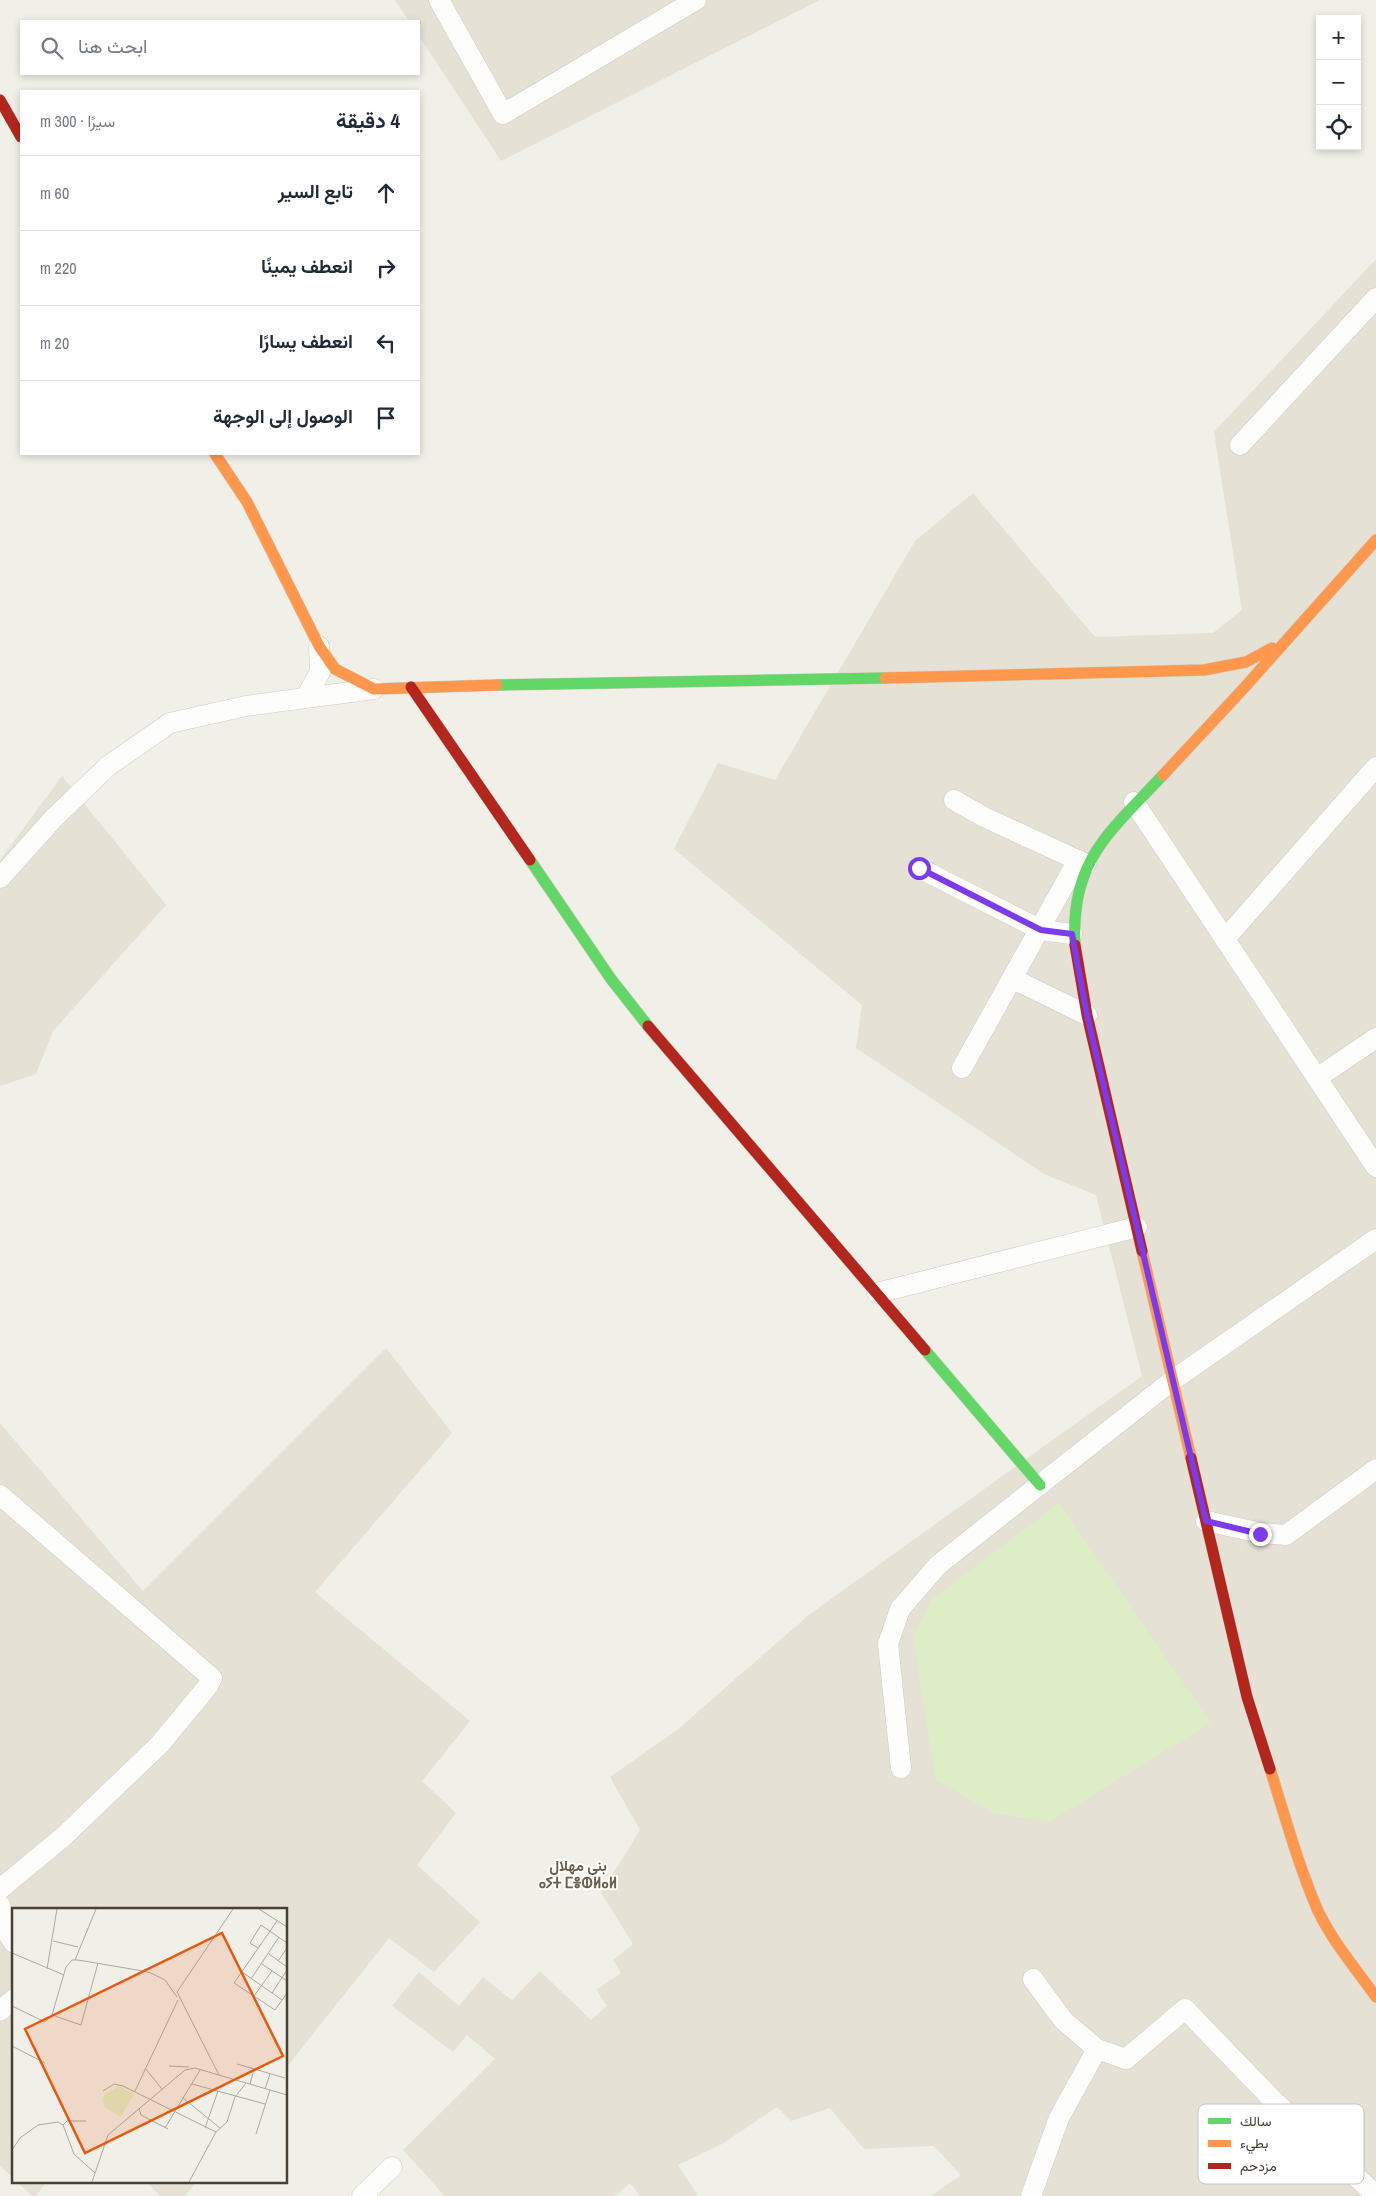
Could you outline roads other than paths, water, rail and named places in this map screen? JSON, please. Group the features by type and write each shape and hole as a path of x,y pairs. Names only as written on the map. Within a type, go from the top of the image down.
{"street":[{"path":"440,0 503,114 696,0"},
{"path":"0,100 20,135"},
{"path":"1240,445 1372,310"},
{"path":"216,455 247,502 319,646 335,669 374,689"},
{"path":"962,1068 1012,979 1082,862 1134,802 1244,688 1376,540"},
{"path":"0,878 52,819 108,766 170,723 246,706 374,689 411,687 1160,674 1223,668 1259,658 1295,630"},
{"path":"306,697 320,672 319,646"},
{"path":"1223,668 1244,688"},
{"path":"411,687 611,979 652,1031 1040,1485"},
{"path":"1225,939 1376,767"},
{"path":"954,800 984,817 1082,862"},
{"path":"1134,802 1376,1167"},
{"path":"1082,862 1074,902 1072,934 1087,1015 1247,1697 1305,1877 1337,1944 1361,1980 1376,1997"},
{"path":"919,868 1041,930 1072,934"},
{"path":"1012,979 1087,1015"},
{"path":"1317,1078 1376,1038"},
{"path":"876,1293 1137,1227"},
{"path":"901,1768 888,1644 900,1610 938,1565 1173,1380 1376,1239"},
{"path":"1206,1521 1260,1534 1286,1535 1376,1469"},
{"path":"0,1495 212,1678 208,1686 160,1744 63,1837 0,1889"},
{"path":"0,1904 8,1934 12,1940"},
{"path":"1033,1979 1063,2020 1097,2049 1126,2060 1184,2009 1277,2104"},
{"path":"0,2011 12,2000"},
{"path":"1031,2196 1059,2118 1097,2049"},
{"path":"362,2196 392,2167"},
{"path":"1364,2184 1376,2195"}],"district":[{"name":"بني مهلال ⴰⵢⵜ ⵎⴻⵀⵍⴰⵍ","path":"578,1874"}]}
